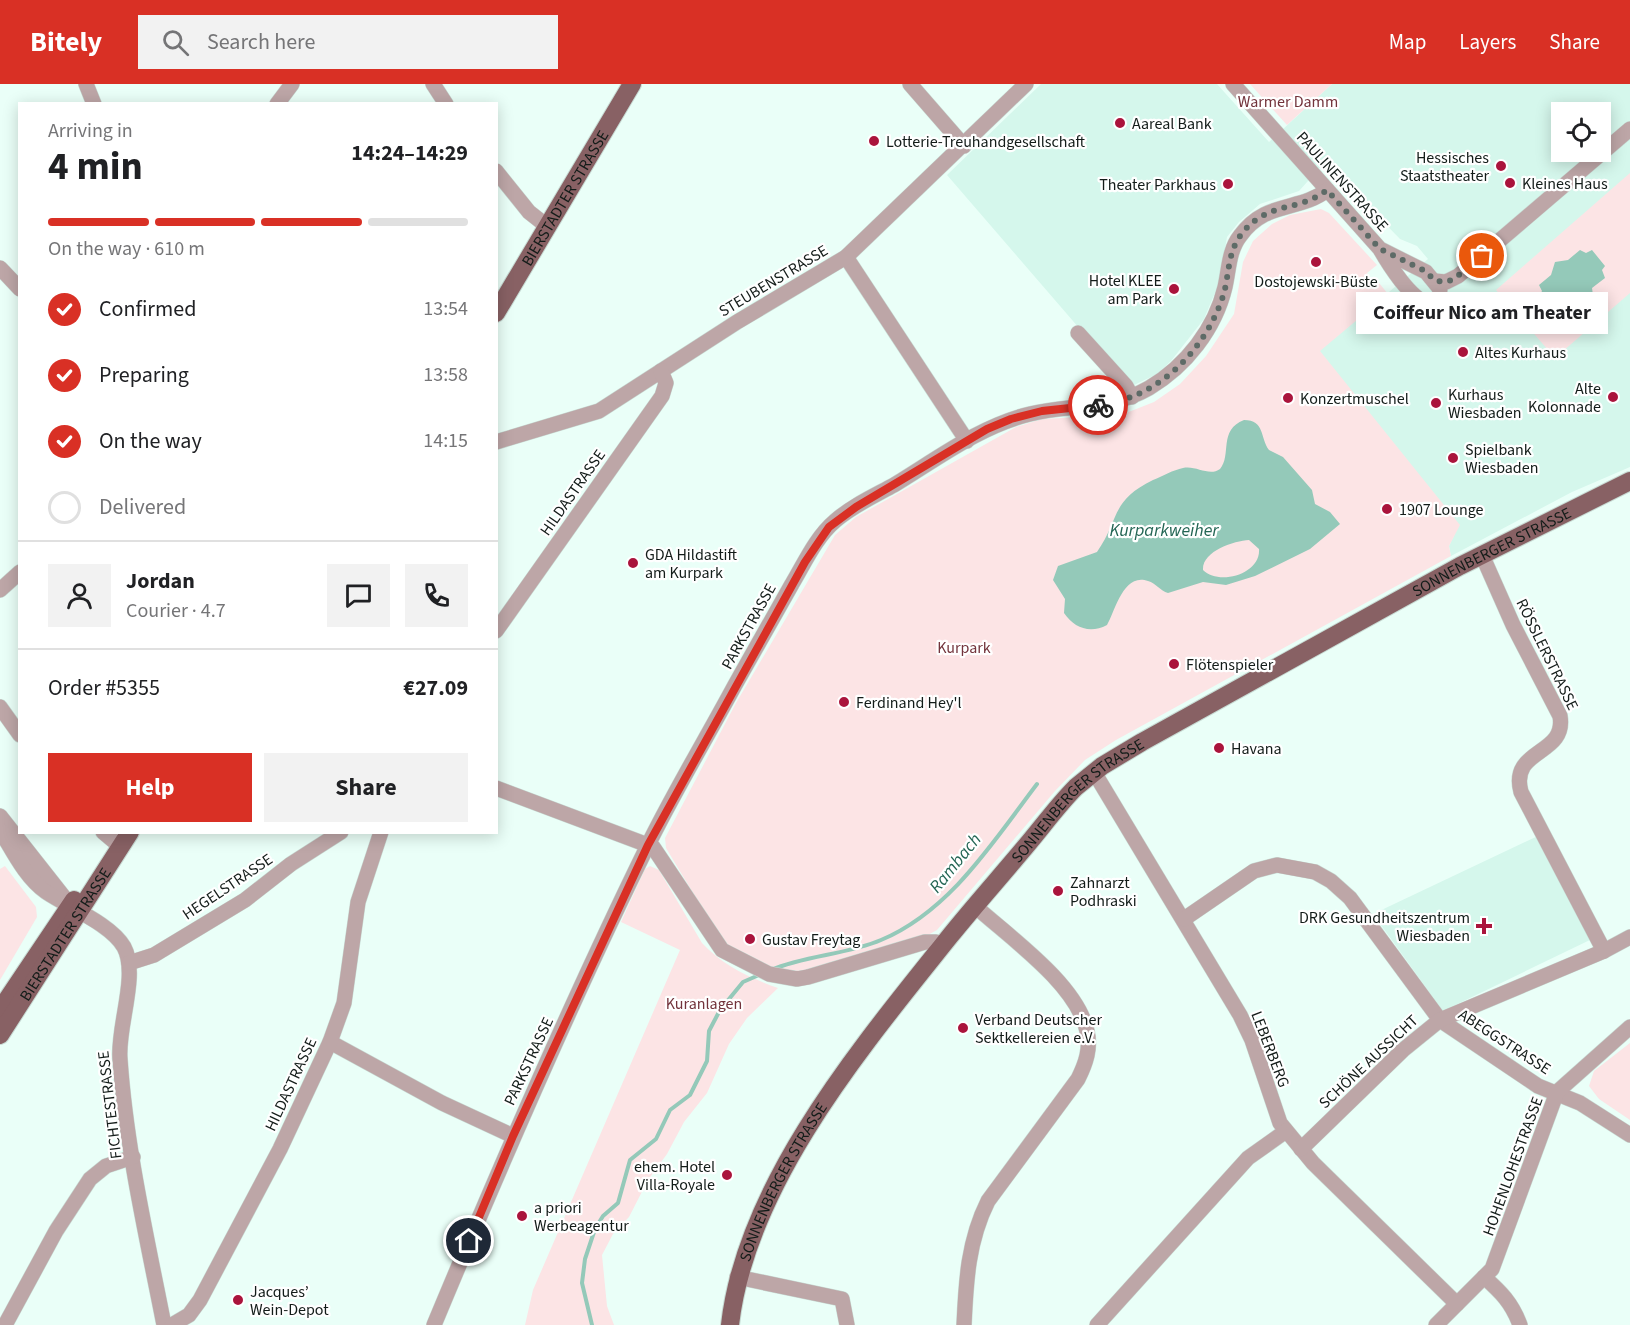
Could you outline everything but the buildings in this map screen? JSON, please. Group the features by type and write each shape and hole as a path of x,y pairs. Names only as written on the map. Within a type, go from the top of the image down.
{"main road":[{"name":"BIERSTADTER STRASSE","path":"498,310 632,84"},
{"name":"SONNENBERGER STRASSE","path":"730,1325 737,1277 752,1230 788,1162 844,1076 943,945 1067,797 1094,772 1142,742 1482,555 1630,481"},
{"name":"BIERSTADTER STRASSE","path":"0,1035 118,835"},
{"name":"BIERSTADTER STRASSE","path":"0,1010 75,909"}],"street":[{"path":"86,84 93,102"},
{"path":"278,102 292,84"},
{"path":"433,84 445,102"},
{"path":"909,84 964,146"},
{"name":"STEUBENSTRASSE","path":"498,441 587,416 846,257 1026,84"},
{"name":"PAULINENSTRASSE","path":"1233,84 1380,249 1392,269 1421,302 1434,303 1441,296 1436,281"},
{"path":"1380,249 1423,270 1436,281 1446,282 1458,276 1630,129"},
{"path":"498,173 529,212 548,226"},
{"name":"PARKSTRASSE","path":"434,1325 513,1136 648,845 765,632 805,562 829,527 856,507 987,429 1042,411 1110,404 1132,397 1174,371 1198,345 1214,318 1224,293 1231,253 1239,237 1267,212 1315,198 1327,190"},
{"path":"846,257 967,441"},
{"path":"0,268 18,287"},
{"path":"1078,333 1122,381 1132,397"},
{"name":"HILDASTRASSE","path":"498,628 662,396 666,383 661,371"},
{"name":"RÖSSLERSTRASSE","path":"1482,555 1513,625 1560,716 1562,726 1554,741 1523,765 1519,773 1521,792 1604,951"},
{"path":"0,590 18,574"},
{"path":"0,707 18,732"},
{"name":"LEBERBERG","path":"1094,772 1184,919 1245,1026 1275,1114 1286,1131 1301,1149 1457,1304"},
{"path":"498,789 656,850 713,940 729,956 763,972 797,979 925,942 936,942 943,945"},
{"path":"0,816 75,909"},
{"path":"0,830 24,869 38,884 120,942 129,963"},
{"name":"HEGELSTRASSE","path":"129,963 154,955 245,900 291,864 338,834"},
{"name":"HILDASTRASSE","path":"172,1325 189,1314 200,1300 280,1149 330,1042 344,1003 358,902 380,834"},
{"name":"ABEGGSTRASSE","path":"1184,919 1254,871 1277,866 1315,872 1331,880 1350,898 1440,1020 1538,1086 1580,1102 1630,1135"},
{"path":"964,1325 969,1256 978,1220 988,1201 1078,1079 1085,1066 1089,1041 1083,1018 1063,989 1046,970 975,906"},
{"name":"SCHÖNE AUSSICHT","path":"1301,1149 1403,1050 1440,1020 1604,951 1630,937"},
{"name":"FICHTESTRASSE","path":"129,963 120,1028 120,1058 133,1157 164,1325"},
{"name":"HOHENLOHESTRASSE","path":"1436,1325 1484,1277 1498,1257 1557,1092 1630,1027"},
{"path":"330,1042 442,1102 513,1136"},
{"path":"1097,1325 1248,1158 1286,1131"},
{"path":"5,1325 56,1231 90,1179 106,1166 133,1157"},
{"path":"737,1277 842,1299 847,1325"},
{"path":"1484,1277 1506,1297 1514,1308 1520,1325"}],"shaded area":[{"path":"1041,84 1217,84 1269,142 1332,84 1630,84 1630,467 1572,492 1451,556 1449,546 1459,525 1319,351 1428,259 1417,246 1400,239 1325,162 1299,191 1260,204 1239,222 1227,237 1219,283 1204,319 1171,361 1157,374 1130,387 947,175"},
{"name":"DRK Gesundheitszentrum Wiesbaden","path":"1540,835 1592,939 1443,1011 1373,914"}],"green space":[{"name":"Warmer Damm","path":"1250,84 1332,84 1287,125"},
{"path":"1630,173 1630,293 1555,358 1496,290"},
{"name":"Kurpark","path":"1321,209 1329,213 1377,265 1367,273 1372,280 1375,278 1388,294 1320,351 1460,525 1449,546 1451,556 1116,740 1085,760 1055,791 937,930 926,936 819,969 787,974 726,948 666,848 665,838 736,703 835,535 856,517 1016,427 1042,419 1121,415 1154,402 1180,384 1206,356 1234,314 1243,262 1253,241 1272,224 1290,215"},
{"path":"5,866 36,907 37,917 0,980 0,869"},
{"name":"Kuranlagen","path":"650,866 659,870 702,943 710,951 737,970 778,988 747,1018 729,1044 707,1093 684,1122 667,1154 648,1180 629,1217 613,1234 602,1255 607,1306 614,1325 525,1325 533,1290 680,950 621,922 645,869"},
{"path":"1630,1043 1630,1120 1599,1099 1589,1086 1594,1071"}],"water":[{"path":"1580,250 1586,253 1592,250 1605,266 1602,270 1605,278 1592,288 1593,295 1589,301 1576,303 1563,313 1556,310 1551,313 1538,298 1542,291 1539,285 1551,275 1555,262 1568,260"},
{"name":"Kurparkweiher","path":"1244,420 1256,423 1269,450 1283,457 1312,490 1315,504 1330,512 1340,524 1310,549 1255,576 1226,585 1203,582 1168,593 1151,582 1139,580 1132,582 1121,595 1107,625 1095,629 1083,628 1068,618 1064,613 1065,599 1053,580 1058,566 1097,552 1122,503 1139,488 1183,468 1211,472 1220,469 1225,457 1228,436 1236,424","holes":["1249,540 1259,549 1258,558 1253,565 1238,575 1219,577 1203,570 1204,563 1213,552 1235,542"]}],"waterway":[{"name":"Rambach","path":"771,970 798,961 868,945 906,927 928,912 968,873 1037,784"},
{"name":"Rambach","path":"592,1325 582,1283 585,1259 595,1229 603,1216 618,1203 630,1160 656,1139 670,1110 690,1095 707,1061 709,1031 720,1010 743,982 759,975"}],"way so far":[{"path":"1098,405 1132,397 1160,381 1184,362 1198,345 1214,318 1224,293 1231,253 1239,237 1267,212 1315,198 1327,190 1380,249 1423,270 1442,283 1454,279 1482,256"}],"place":[{"name":"Aareal Bank","path":"1120,123"},
{"name":"Lotterie-Treuhandgesellschaft","path":"874,141"},
{"name":"Hessisches Staatstheater","path":"1501,166"},
{"name":"Kleines Haus","path":"1510,183"},
{"name":"Theater Parkhaus","path":"1228,184"},
{"name":"Coiffeur Nico am Theater","path":"1482,256"},
{"name":"Dostojewski-Büste","path":"1316,262"},
{"name":"Hotel KLEE am Park","path":"1174,289"},
{"name":"Altes Kurhaus","path":"1463,352"},
{"name":"Alte Kolonnade","path":"1613,397"},
{"name":"Konzertmuschel","path":"1288,398"},
{"name":"Kurhaus Wiesbaden","path":"1436,403"},
{"name":"Spielbank Wiesbaden","path":"1453,458"},
{"name":"1907 Lounge","path":"1387,509"},
{"name":"GDA Hildastift am Kurpark","path":"633,563"},
{"name":"Flötenspieler","path":"1174,664"},
{"name":"Ferdinand Hey'l","path":"844,702"},
{"name":"Havana","path":"1219,748"},
{"name":"Zahnarzt Podhraski","path":"1058,891"},
{"name":"DRK Gesundheitszentrum Wiesbaden","path":"1484,926"},
{"name":"Gustav Freytag","path":"750,939"},
{"name":"Verband Deutscher Sektkellereien e.V.","path":"963,1028"},
{"name":"ehem. Hotel Villa-Royale","path":"727,1175"},
{"name":"a priori Werbeagentur","path":"522,1216"},
{"name":"Jacques’ Wein-Depot","path":"238,1300"}],"route":[{"path":"469,1241 513,1136 648,845 759,642 821,537 836,520 987,429 1011,419 1042,411 1098,405"}]}
